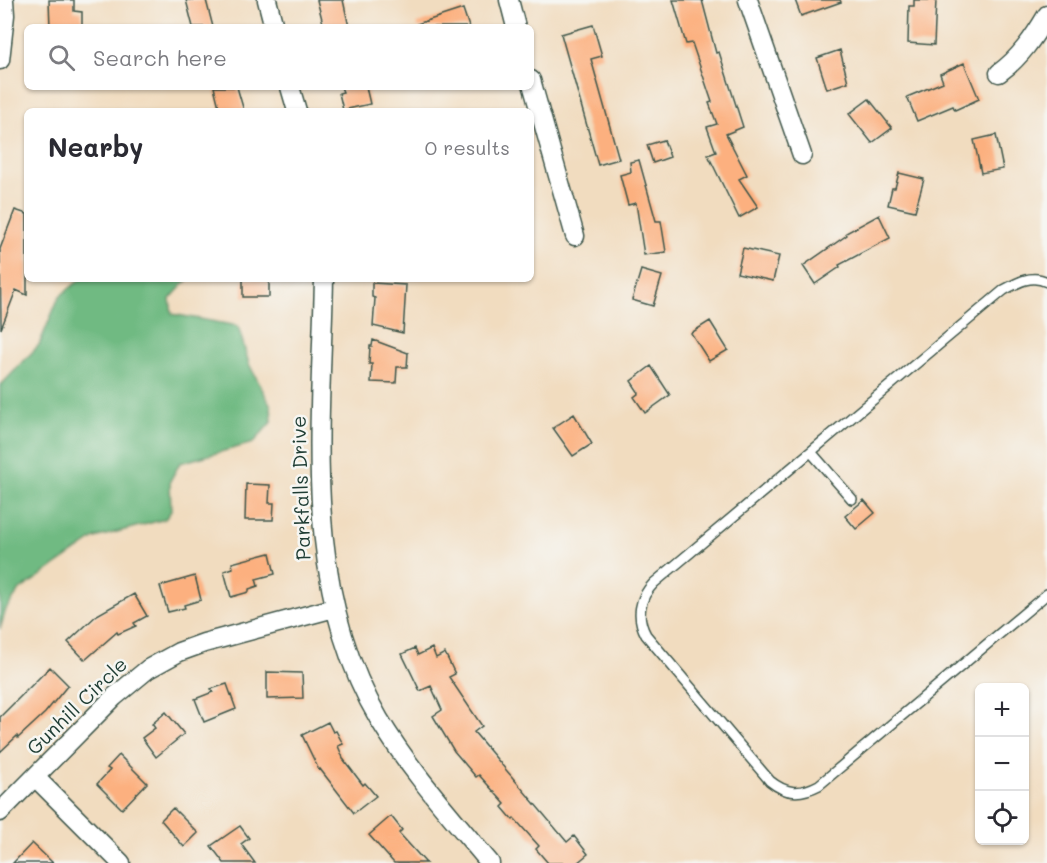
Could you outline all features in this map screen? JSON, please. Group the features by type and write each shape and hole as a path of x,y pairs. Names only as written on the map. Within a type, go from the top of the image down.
{"street":[{"path":"0,60 4,0"},
{"path":"267,0 273,24"},
{"path":"509,0 515,24"},
{"path":"748,0 802,155"},
{"path":"999,73 1029,44 1047,15"},
{"path":"291,90 296,108"},
{"path":"534,90 575,236"},
{"name":"Parkfalls Drive","path":"324,282 320,499 324,558 334,608 359,680 379,719 422,783 490,863"},
{"name":"Gunhill Circle","path":"0,812 130,682 162,661 204,643 334,608"},
{"path":"35,777 121,863"}],"lane":[{"path":"1047,282 1030,278 1004,290 654,583 647,591 640,612 640,624 646,635 770,781 780,789 793,793 807,791 819,785 1047,594"},
{"path":"811,452 852,499"}],"green space":[{"path":"77,282 185,282 170,299 172,314 238,326 249,364 271,406 272,421 253,443 180,463 170,481 171,511 165,519 95,538 20,590 6,609 0,629 0,386 39,345 59,297"}],"building":[{"path":"49,0 74,0 74,11 82,12 82,24 50,24"},
{"path":"186,0 206,0 212,24 192,24"},
{"path":"317,0 343,0 348,24 323,24"},
{"path":"673,0 702,0 716,53 719,52 743,127 726,134 747,175 739,179 758,207 739,218 708,155 716,152 707,127 717,124 692,43 686,44"},
{"path":"795,0 840,0 841,2 801,16"},
{"path":"914,0 936,0 934,45 908,43 909,6 914,6"},
{"path":"463,9 468,24 417,24"},
{"path":"593,25 602,56 591,59 619,159 598,165 561,34"},
{"path":"840,50 848,82 827,89 817,58"},
{"path":"964,63 979,99 955,110 953,106 917,121 907,97 943,82 940,74"},
{"path":"215,90 238,90 243,108 219,108"},
{"path":"342,90 367,90 370,104 343,108 339,93 343,92"},
{"path":"869,99 892,128 872,143 849,114"},
{"path":"996,135 1003,169 981,173 974,140"},
{"path":"664,140 670,157 653,163 647,145"},
{"path":"639,160 656,221 661,221 666,252 644,255 636,203 628,205 620,175 631,172 630,162"},
{"path":"899,173 924,179 915,211 888,205"},
{"path":"15,210 24,213 24,282 27,282 27,295 16,290 1,329 0,249"},
{"path":"879,215 890,238 839,265 840,267 815,284 803,266 847,235 846,233"},
{"path":"743,248 779,256 773,281 737,273"},
{"path":"641,270 662,276 653,306 632,300"},
{"path":"243,282 269,282 269,297 243,297"},
{"path":"372,283 406,285 403,333 373,326 375,298 372,297"},
{"path":"710,321 728,350 709,361 691,333"},
{"path":"373,340 408,353 407,367 397,367 396,383 371,382 372,364 369,364 370,346"},
{"path":"651,366 670,395 645,413 634,397 639,393 631,381"},
{"path":"574,414 592,444 573,456 553,428"},
{"path":"246,484 270,485 269,503 274,503 273,520 245,520"},
{"path":"864,500 875,513 856,529 845,516"},
{"path":"270,553 275,574 256,579 258,586 249,589 249,592 231,597 224,571 233,568 232,563"},
{"path":"195,576 201,600 184,605 185,608 168,612 160,586"},
{"path":"134,594 147,616 134,623 136,626 118,634 117,632 85,660 68,642 97,615"},
{"path":"415,648 418,655 432,648 436,658 445,653 455,674 449,677 482,726 474,732 567,842 574,836 588,854 577,863 548,863 536,849 539,846 502,807 505,804 479,775 476,777 454,751 433,716 442,710 431,686 420,691 402,654"},
{"path":"50,667 68,685 45,713 0,752 0,717"},
{"path":"267,672 302,673 303,698 267,699"},
{"path":"227,684 236,709 204,722 195,699 213,692 211,689"},
{"path":"166,712 184,734 156,757 142,738 155,728 152,724"},
{"path":"328,722 343,744 338,746 344,760 363,785 365,783 376,796 354,813 319,770 302,735"},
{"path":"119,755 147,783 122,809 97,784 110,770 107,768"},
{"path":"173,808 198,833 184,847 161,820"},
{"path":"391,816 402,830 399,833 426,863 394,863 369,835"},
{"path":"240,826 249,838 241,844 255,863 224,863 211,846"},
{"path":"32,843 53,863 13,863"}]}
